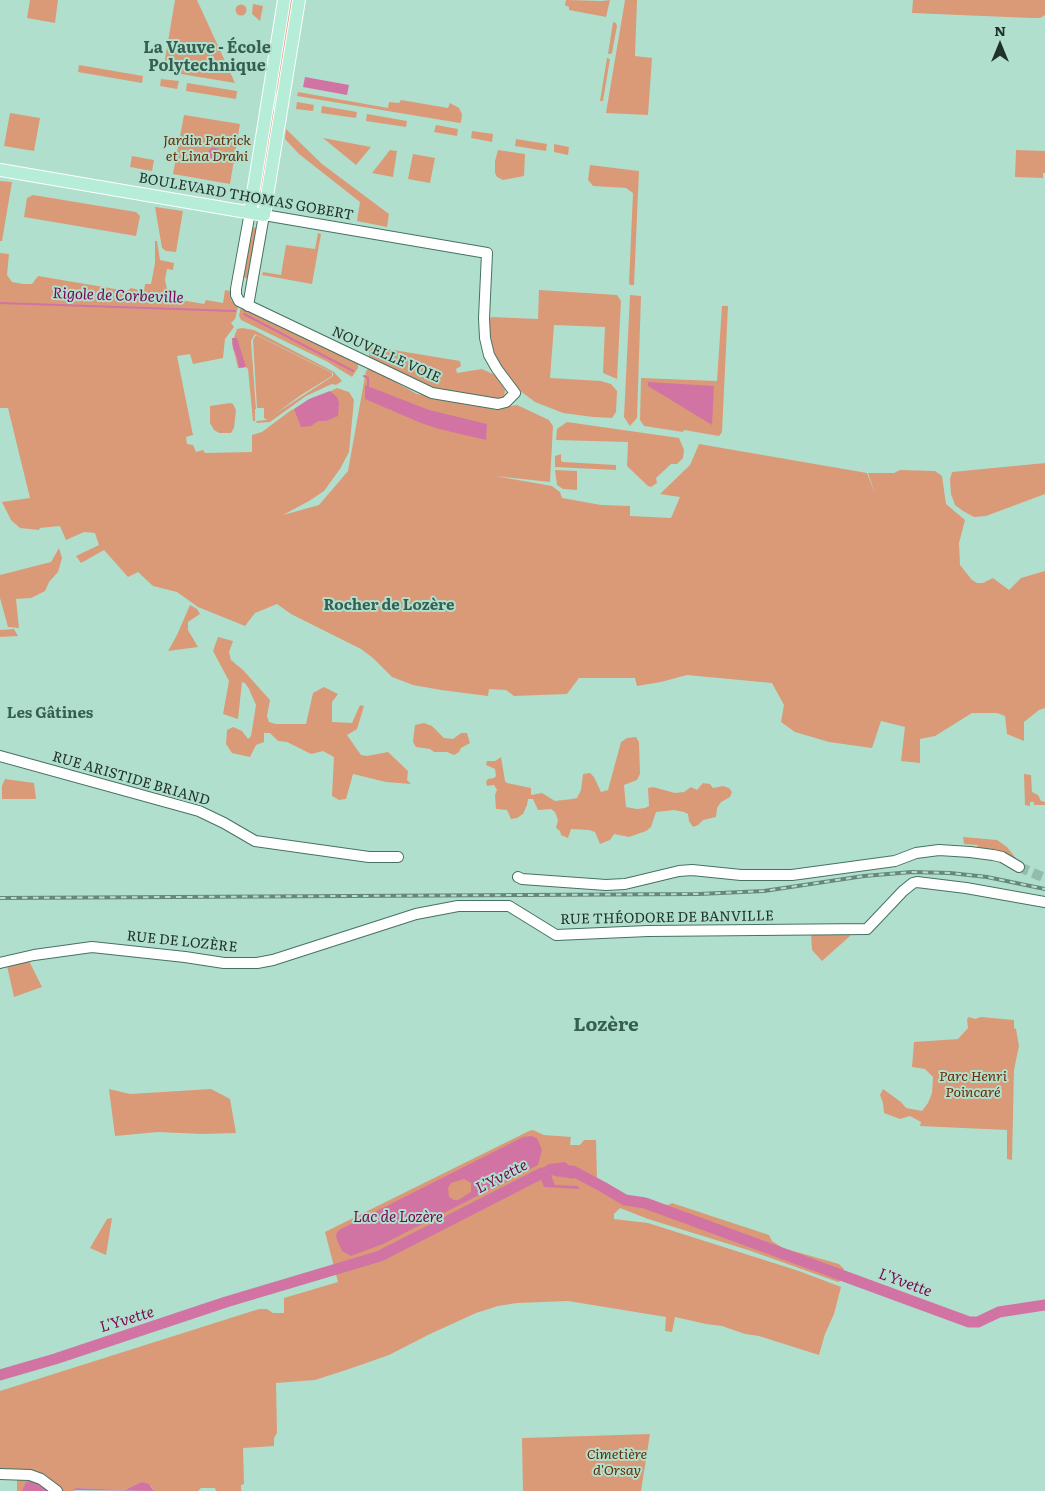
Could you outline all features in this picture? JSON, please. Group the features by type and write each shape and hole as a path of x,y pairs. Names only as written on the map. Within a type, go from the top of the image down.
{"main road":[{"path":"250,212 284,0"},
{"path":"264,215 300,0"},
{"name":"BOULEVARD THOMAS GOBERT","path":"0,170 264,215"}],"street":[{"path":"250,212 236,295 239,301 248,306 264,215"},
{"name":"BOULEVARD THOMAS GOBERT","path":"264,215 487,253 485,338 489,355 515,393"},
{"name":"NOUVELLE VOIE","path":"248,306 432,393 498,404 506,402 515,393"},
{"name":"RUE ARISTIDE BRIAND","path":"0,756 199,811 224,823 246,838 255,841 369,857 398,857"},
{"path":"518,877 522,879 606,885 625,884 679,871 692,870 741,875 792,875 895,861 916,853 939,850 970,852 1002,858 1019,867"},
{"name":"RUE THÉODORE DE BANVILLE","path":"416,914 458,906 508,906 556,935 648,931 867,929 909,886 914,883 923,882 1045,902"},
{"name":"RUE DE LOZÈRE","path":"0,963 34,955 92,947 185,956 224,963 256,963 273,960 416,914"},
{"path":"0,1474 30,1475 41,1478 58,1491"}],"green space":[{"path":"30,0 58,0 55,23 27,18"},
{"path":"175,0 197,0 235,83 163,71"},
{"path":"288,0 297,0 282,93 273,92"},
{"path":"566,0 610,0 606,17 569,10 569,7 565,5"},
{"path":"625,0 637,0 635,56 652,58 648,115 606,113"},
{"path":"913,0 1045,0 1045,15 1040,18 1031,18 912,13"},
{"path":"241,4 247,10 241,16 235,10"},
{"path":"253,4 263,6 260,21 252,14"},
{"path":"613,22 617,26 612,53 608,54"},
{"path":"607,58 610,59 603,101 600,101"},
{"path":"79,65 143,76 142,83 78,72"},
{"path":"161,79 179,81 177,89 160,86"},
{"path":"187,83 237,91 236,99 186,91"},
{"path":"298,92 388,108 389,102 399,103 401,100 448,108 450,103 459,108 462,114 461,122 297,96"},
{"path":"297,102 314,105 313,111 296,109"},
{"path":"322,106 357,112 356,118 321,113"},
{"path":"270,110 278,112 264,198 256,197"},
{"path":"10,113 40,118 34,151 4,146"},
{"path":"367,114 407,121 406,127 366,121"},
{"name":"Jardin Patrick et Lina Drahi","path":"184,115 240,124 230,184 173,174"},
{"path":"436,125 458,129 457,136 434,132"},
{"path":"286,129 322,164 389,214 387,227 357,221 360,202 299,154 285,139"},
{"path":"472,131 493,134 492,142 471,138"},
{"path":"323,138 371,147 356,165"},
{"path":"516,139 547,144 546,151 515,146"},
{"path":"554,144 569,147 568,155 554,152"},
{"path":"390,150 397,151 393,177 372,173"},
{"path":"498,150 525,154 524,176 503,180 497,177 495,161"},
{"path":"1016,150 1045,151 1045,173 1043,173 1043,178 1015,177"},
{"path":"413,154 435,158 430,183 408,179"},
{"path":"132,156 154,160 152,171 130,167"},
{"path":"590,165 639,171 634,285 629,283 633,193 626,188 593,186 588,180"},
{"path":"0,181 12,182 2,241 0,241"},
{"path":"33,195 136,212 140,216 136,236 24,217 27,198"},
{"path":"155,207 183,211 176,252 166,251 162,248"},
{"path":"250,227 258,228 250,279 242,277"},
{"path":"318,233 321,234 312,284 262,275 263,272 281,275 286,245 315,249"},
{"path":"155,241 157,241 160,260 174,263 173,270 167,269 165,280 169,298 204,304 206,300 223,303 225,290 230,291 231,300 238,307 235,319 231,323 234,327 225,339 223,358 193,364 190,354 177,356 193,435 186,437 187,444 193,445 196,452 203,450 205,453 252,452 252,435 262,432 290,411 337,388 349,392 354,400 349,452 340,469 324,491 283,515 319,505 348,471 366,371 368,369 417,394 498,408 517,405 549,420 553,426 550,482 495,476 552,486 560,492 562,498 601,505 630,506 630,516 671,518 680,497 660,494 690,465 699,444 867,473 875,494 868,473 894,473 900,470 935,471 942,476 946,504 965,520 959,543 960,565 972,580 977,583 983,583 993,578 1009,590 1021,578 1045,571 1045,708 1039,710 1024,722 1024,741 1007,734 1005,716 997,713 972,713 935,736 920,739 920,763 901,761 905,727 881,721 872,748 829,742 795,732 781,722 784,705 772,683 687,675 637,686 635,678 579,678 567,694 514,696 506,690 489,689 488,696 441,690 413,685 392,677 361,649 291,614 277,604 255,613 245,626 198,607 177,592 153,586 138,572 128,577 104,550 81,563 76,556 99,545 95,533 84,532 66,540 60,526 40,528 39,530 20,528 11,520 2,502 30,498 8,408 0,408 0,253 9,254 7,275 12,282 32,284 38,276 127,291 131,288 144,291 145,284 151,284 155,263"},
{"path":"539,290 617,295 621,301 617,379 603,373 605,327 554,325 550,378 601,381 611,384 617,391 616,412 612,418 563,413 535,402 508,379 495,356 490,341 488,324 491,317 538,319"},
{"path":"630,295 641,296 637,418 630,426 624,417"},
{"path":"722,306 728,306 722,432 719,436 644,426 640,420 641,378 717,381"},
{"path":"241,307 355,360 358,368 352,377 326,361 241,320 239,316"},
{"path":"237,329 254,330 334,372 342,381 306,396 270,422 257,423 256,421 267,420 264,418 264,408 257,408 253,340 256,335 332,373 332,376 275,414 333,376 333,373 255,334 251,341 256,409 255,421 253,421 248,369 246,367 238,368 232,343"},
{"path":"369,346 460,361 461,366 456,369 457,373 482,369 495,375 505,390 504,397 495,400 428,387 369,358"},
{"path":"233,404 236,410 234,428 231,433 219,433 214,430 210,423 210,406"},
{"path":"567,422 679,438 684,450 683,458 677,464 671,464 656,478 657,483 651,487 627,466 628,442 556,440 557,429"},
{"path":"561,454 561,461 563,462 616,465 616,470 555,467 555,456"},
{"path":"1045,463 1045,494 986,516 974,517 955,505 951,494 950,479 952,472"},
{"path":"555,470 577,471 577,490 563,489 557,485"},
{"path":"59,548 62,558 58,572 49,582 45,591 31,598 16,599 19,628 8,627 0,598 0,575 51,562"},
{"path":"190,605 197,609 200,614 188,622 188,630 198,647 168,651 177,635"},
{"path":"14,629 18,636 0,637 0,630"},
{"path":"218,637 233,641 229,652 231,660 243,670 270,700 267,716 269,722 276,724 306,724 313,693 324,687 338,694 332,702 332,722 352,723 360,705 364,706 357,729 347,735 361,755 367,756 388,752 408,771 407,780 411,784 386,782 353,774 346,799 339,800 332,796 334,757 323,751 311,754 287,742 278,741 270,733 264,733 264,742 256,745 250,757 232,753 226,744 227,730 233,727 242,731 248,739 251,736 256,705 249,689 242,682 238,719 223,714 229,681 213,651"},
{"path":"424,723 432,726 444,738 453,739 461,733 467,733 470,743 454,755 416,747 413,742 415,725"},
{"path":"636,737 639,742 640,774 637,780 624,785 626,807 637,809 649,806 648,788 653,787 675,793 684,792 691,787 697,790 703,783 710,784 713,788 723,786 729,788 732,792 730,797 721,802 717,808 716,817 703,820 693,827 689,821 688,814 684,812 674,810 656,812 651,827 646,831 629,837 614,834 610,840 600,844 595,832 589,830 571,829 568,838 561,835 560,831 556,828 558,820 555,812 551,809 538,810 533,799 528,799 523,814 517,818 511,819 507,810 496,809 495,795 497,790 494,785 487,786 486,782 488,779 496,776 495,769 486,765 487,761 495,761 501,757 505,781 531,788 531,795 542,793 555,801 572,799 577,798 581,790 583,774 590,773 594,777 601,792 608,790 621,742 627,738"},
{"path":"1024,774 1031,775 1032,792 1038,795 1041,801 1045,802 1045,805 1034,805 1034,802 1030,802 1030,806 1025,805"},
{"path":"5,779 34,783 36,799 2,799 2,786"},
{"path":"963,837 997,840 1007,847 1019,862 983,850 982,848 977,848 978,845 964,844"},
{"path":"849,931 850,936 822,961 812,950 811,933"},
{"path":"29,961 42,987 14,997 7,966"},
{"name":"Parc Henri Poincaré","path":"969,1017 975,1019 981,1017 1014,1020 1014,1028 1016,1029 1019,1046 1014,1070 1012,1160 1007,1159 1007,1130 920,1126 921,1122 910,1116 900,1119 884,1113 880,1095 883,1089 906,1108 922,1111 932,1093 933,1077 925,1069 912,1067 914,1042 958,1039 968,1028 967,1019"},
{"path":"109,1089 130,1094 211,1089 230,1099 236,1133 158,1132 115,1136"},
{"path":"533,1130 544,1135 571,1137 570,1145 580,1145 584,1140 596,1140 597,1180 627,1199 656,1206 672,1203 769,1235 772,1241 783,1248 839,1264 844,1269 841,1281 838,1282 620,1208 614,1214 614,1219 648,1223 799,1271 841,1287 834,1314 825,1334 819,1355 722,1326 675,1317 672,1332 665,1331 666,1317 568,1301 517,1303 498,1306 476,1313 389,1355 349,1369 315,1380 276,1383 277,1433 274,1438 274,1446 243,1448 244,1484 241,1485 241,1490 243,1491 216,1491 215,1488 201,1488 198,1491 154,1491 151,1486 141,1482 125,1490 76,1488 74,1491 63,1491 43,1474 0,1468 0,1391 259,1309 267,1309 273,1313 284,1313 284,1298 338,1282 325,1232"},
{"path":"112,1218 106,1255 90,1248 107,1219"},
{"name":"Cimetière d'Orsay","path":"650,1434 641,1491 523,1491 522,1438"},
{"path":"17,1478 36,1481 52,1491 17,1491"}],"water":[{"path":"305,77 349,85 347,95 303,87"},
{"path":"212,148 216,148 219,153 218,157 212,158 209,155 209,151"},
{"path":"232,338 237,338 246,367 239,368"},
{"path":"648,382 714,386 712,425 648,386"},
{"path":"365,385 429,410 487,424 486,440 421,423 365,399"},
{"path":"330,391 337,397 339,403 338,416 326,421 318,421 311,426 301,427 294,409 309,399"},
{"name":"Lac de Lozère","path":"531,1136 537,1138 542,1150 538,1165 383,1244 351,1256 342,1251 336,1237 337,1232 341,1229 523,1137","holes":["464,1179 471,1183 471,1192 458,1200 449,1197 448,1188 451,1183"]},
{"path":"565,1162 573,1169 574,1179 551,1175 555,1185 578,1186 579,1189 544,1187 541,1179 536,1182 528,1179 529,1176 549,1164"},
{"path":"30,1481 49,1491 22,1491 26,1482"},
{"path":"141,1482 149,1484 154,1491 73,1490 76,1488 125,1490"}],"waterway":[{"name":"Rigole de Corbeville","path":"0,303 235,311"},
{"name":"Rigole de Corbeville","path":"244,314 353,371"},
{"name":"Rigole de Corbeville","path":"364,376 368,378 368,387"},
{"name":"L'Yvette","path":"558,1171 573,1171 625,1200 645,1203 969,1322 978,1322 999,1312 1045,1305"},
{"name":"L'Yvette","path":"0,1375 55,1359 226,1302 380,1256 542,1173"}],"tunnel":[{"path":"1019,867 1045,878"}],"railway":[{"path":"0,898 699,894 764,891 864,876 912,872 950,873 987,877 1045,889"}],"district":[{"name":"La Vauve - École Polytechnique","path":"207,57"},
{"name":"Rocher de Lozère","path":"389,606"},
{"name":"Les Gâtines","path":"50,714"},
{"name":"Lozère","path":"606,1025"}]}
